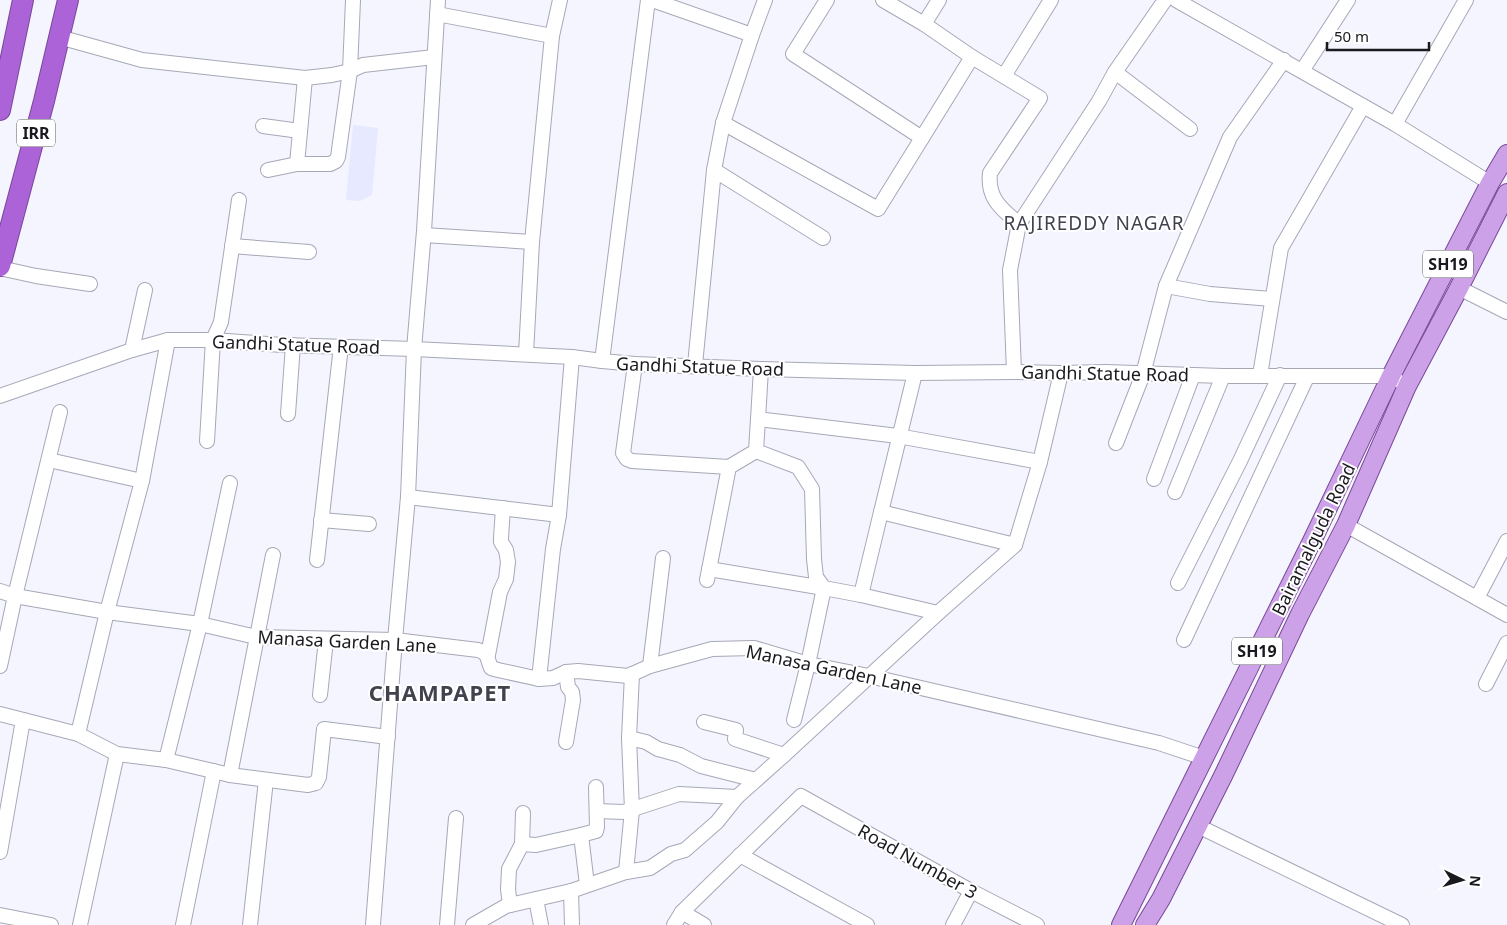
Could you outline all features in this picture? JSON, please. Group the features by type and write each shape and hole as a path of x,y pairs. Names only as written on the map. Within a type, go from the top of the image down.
{"highway":[{"name":"IRR","path":"0,110 23,0"},
{"name":"IRR","path":"0,267 44,101 68,0"}],"main road":[{"name":"Bairamalguda Road","path":"1121,925 1312,541 1391,376 1490,183 1507,154"},
{"name":"Bairamalguda Road","path":"1145,925 1161,899 1198,826 1300,614 1346,525 1407,386 1507,193"}],"street":[{"path":"268,170 297,164 330,164 336,161 338,157 350,71 353,0"},
{"path":"526,354 532,242 552,36 560,0"},
{"path":"602,361 648,0"},
{"path":"652,0 752,35"},
{"path":"696,365 714,170 723,123 765,0"},
{"path":"827,0 793,54 922,138"},
{"path":"883,0 1040,98 990,174 990,188 993,197 998,205 1019,224"},
{"path":"924,24 939,0"},
{"path":"1004,76 1051,0"},
{"path":"1014,372 1010,270 1019,224 1099,101 1115,72 1166,0"},
{"path":"1176,0 1395,124 1490,183"},
{"path":"1302,71 1348,0"},
{"path":"1395,124 1466,0"},
{"path":"373,925 408,497 414,349 424,235 437,7 552,36"},
{"path":"60,37 142,60 305,78 350,71 363,65 434,58"},
{"path":"723,123 878,208 972,57"},
{"path":"1116,443 1143,374 1166,286 1230,137 1284,60"},
{"path":"1115,72 1190,129"},
{"path":"297,164 305,78"},
{"path":"1260,375 1281,248 1364,106"},
{"path":"263,126 300,131"},
{"path":"714,170 823,238"},
{"path":"207,441 213,340 221,322 239,200"},
{"path":"424,235 532,242"},
{"path":"232,246 309,252"},
{"path":"0,267 36,276 90,284"},
{"path":"1166,286 1210,294 1272,298"},
{"path":"1459,288 1507,312"},
{"path":"132,350 145,290"},
{"path":"78,734 107,612 142,482 168,340"},
{"name":"Gandhi Statue Road","path":"0,396 132,350 168,340 213,340 526,354 635,364 762,369 915,373 1014,372 1061,374 1106,372 1223,376 1391,376"},
{"path":"288,414 293,345"},
{"path":"317,560 341,346"},
{"path":"539,678 559,515 572,357"},
{"path":"635,364 623,453 627,459 632,461 729,467 756,451"},
{"path":"756,451 762,369"},
{"path":"861,595 898,436 915,373"},
{"path":"475,925 506,906 571,891 626,872 650,868 671,854 685,850 716,822 737,797 1015,545 1040,462 1061,374"},
{"path":"1154,479 1193,375"},
{"path":"1178,583 1240,461 1280,375"},
{"path":"1175,492 1223,376"},
{"path":"1391,376 1407,386"},
{"path":"1184,640 1308,377"},
{"path":"0,666 60,412"},
{"path":"758,419 898,436 1040,462"},
{"path":"756,451 798,467 812,489 816,577 824,588 794,720"},
{"path":"49,460 142,482"},
{"path":"729,467 708,575 824,588 938,613"},
{"path":"166,760 200,624 230,483"},
{"path":"408,497 559,515"},
{"path":"488,655 500,592 506,578 508,562 506,550 501,542 503,508"},
{"path":"881,512 1015,545"},
{"path":"321,520 369,524"},
{"path":"1346,525 1507,615"},
{"path":"1477,598 1507,541"},
{"path":"230,775 273,555"},
{"path":"650,666 663,558"},
{"name":"Manasa Garden Lane","path":"0,591 15,596 107,612 200,624 256,637 395,640 478,650 484,651 488,655 491,668 539,678 554,678 566,672 578,671 628,676 650,666 712,649 754,648 808,664 870,676 1159,743 1204,758"},
{"path":"320,695 326,640"},
{"path":"1486,684 1507,643"},
{"path":"566,672 568,687 572,692 566,742"},
{"path":"626,872 632,810 629,738 632,674"},
{"path":"0,714 78,734 117,754 166,760 230,775 308,785 316,783 319,776 324,729 388,737"},
{"path":"0,852 23,720"},
{"path":"704,722 736,730 734,739 784,755"},
{"path":"629,738 646,742 658,749 680,755 701,766 756,780"},
{"path":"80,925 117,754"},
{"path":"183,925 214,771"},
{"path":"250,925 266,780"},
{"path":"522,844 536,845 596,831 596,786"},
{"path":"596,811 624,812 679,794 737,797"},
{"name":"Road Number 3","path":"740,855 801,796 971,891 1037,925"},
{"path":"510,905 508,889 509,869 522,844 523,813"},
{"path":"447,925 456,818"},
{"path":"1198,826 1402,925"},
{"path":"582,835 587,885"},
{"path":"674,925 682,912 740,855 867,925"},
{"path":"571,891 572,925"},
{"path":"953,925 971,891"},
{"path":"536,899 541,925"},
{"path":"682,912 704,925"},
{"path":"0,915 51,925"}],"shaded area":[{"path":"353,125 378,128 372,195 360,201 346,200"}],"district":[{"name":"RAJIREDDY NAGAR","path":"1094,223"},
{"name":"CHAMPAPET","path":"440,692"}]}
